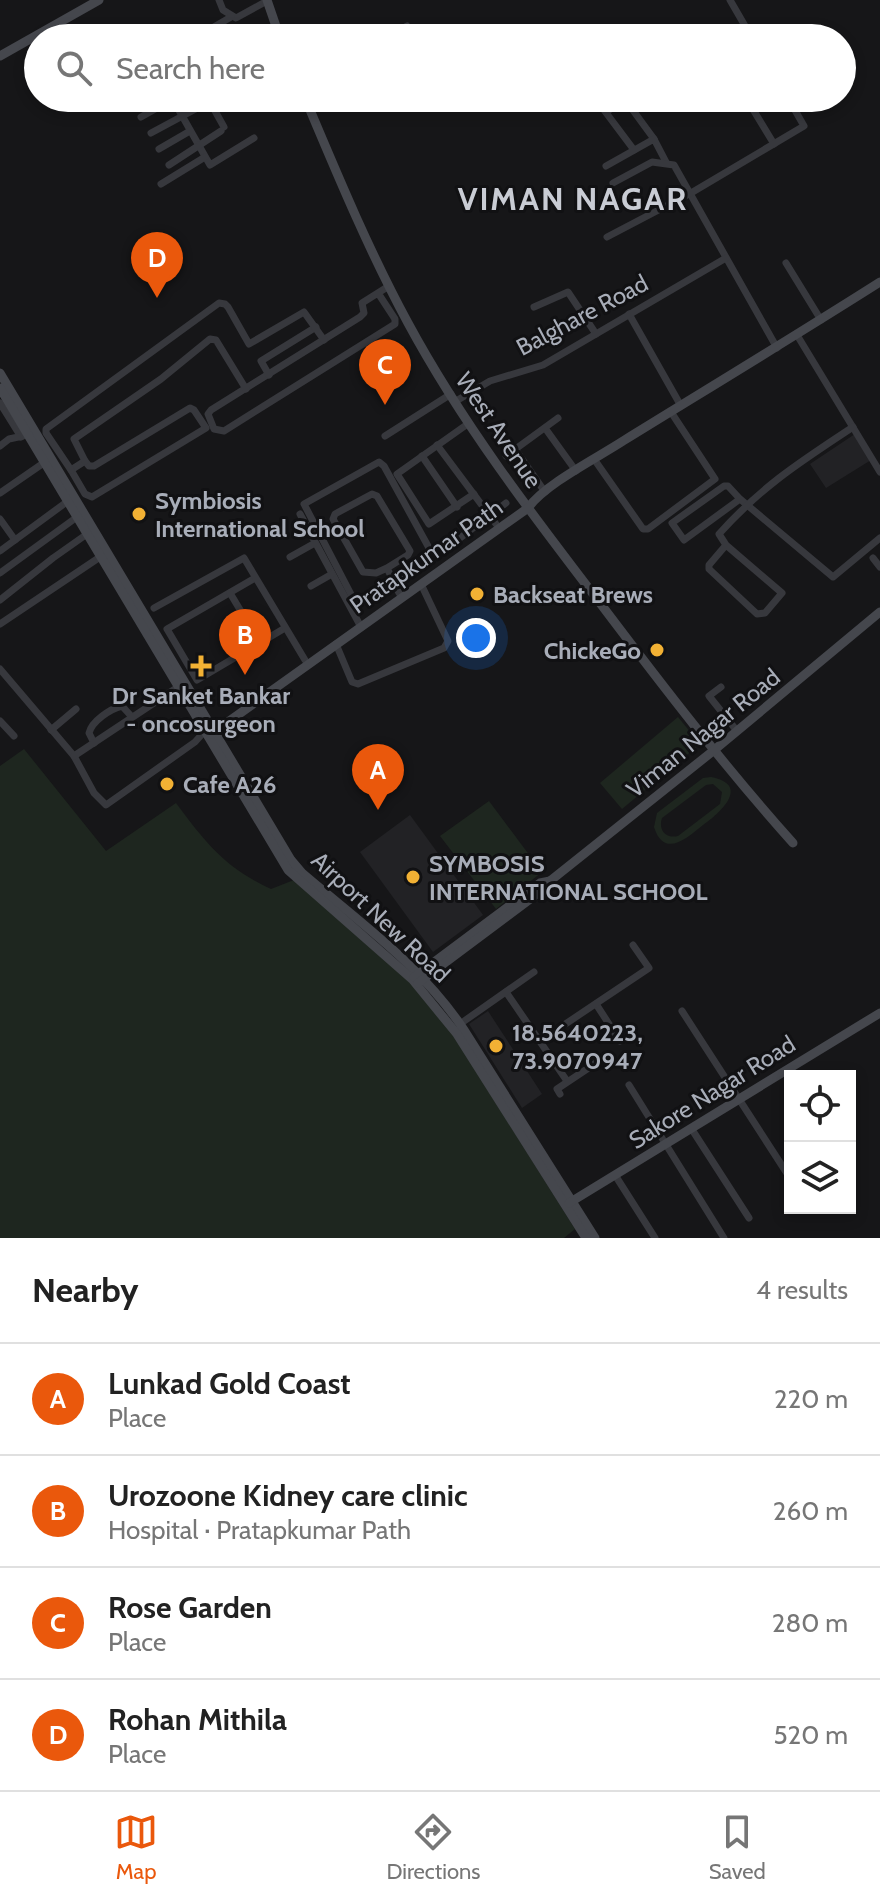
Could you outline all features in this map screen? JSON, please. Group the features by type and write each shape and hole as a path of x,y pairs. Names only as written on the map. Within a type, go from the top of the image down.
{"street":[{"path":"57,24 99,0"},
{"path":"219,0 223,10 231,17"},
{"path":"219,24 267,0 275,24"},
{"path":"730,0 744,24"},
{"path":"0,56 24,42"},
{"path":"141,117 150,112"},
{"path":"180,112 210,165 254,138"},
{"path":"151,133 188,112"},
{"path":"169,165 222,129 217,112"},
{"name":"West Avenue","path":"311,112 389,286 469,423 713,751 793,843"},
{"path":"606,112 634,150"},
{"path":"634,112 666,162 678,170 777,348"},
{"path":"755,112 774,144"},
{"path":"607,237 691,193 804,126 796,112"},
{"path":"159,149 190,131"},
{"path":"606,166 654,139"},
{"path":"161,184 205,157"},
{"path":"613,183 652,162 666,162"},
{"name":"Balghare Road","path":"385,436 453,397 490,381 543,365 726,258"},
{"path":"786,263 821,320"},
{"path":"528,504 594,459 880,282"},
{"path":"209,428 208,414 211,410 363,315 361,304 389,286"},
{"path":"534,307 568,292 596,334"},
{"path":"246,389 216,340 210,339 161,379 74,439 85,461 89,466 94,466 190,408 209,428 224,431 395,324 395,319 378,293"},
{"path":"209,428 92,497 85,494 46,433 46,429 219,303 228,307 269,375"},
{"path":"249,344 300,313 307,314 324,340"},
{"path":"594,459 643,529 648,529 715,479 629,314"},
{"path":"261,361 316,327"},
{"path":"797,335 880,472"},
{"name":"Airport New Road","path":"0,373 209,732"},
{"name":"Airport New Road","path":"0,388 24,435 45,462 178,687 294,865 417,979 460,1024 569,1203 586,1238"},
{"path":"0,403 24,435 9,439 0,446"},
{"path":"506,456 558,418"},
{"path":"469,423 397,474 426,523 433,524 474,494"},
{"path":"853,427 776,478 743,501 684,540 672,523 728,486 743,501 833,577 880,538"},
{"path":"545,428 576,471"},
{"path":"437,445 493,520"},
{"path":"63,458 78,448"},
{"path":"515,449 545,492"},
{"path":"422,456 457,507"},
{"path":"71,470 85,461"},
{"path":"0,493 45,462"},
{"path":"379,462 434,557 397,589 356,603 304,504 379,462"},
{"path":"372,494 377,496 410,551 387,568 376,573 363,572 333,519 335,514 372,494"},
{"path":"0,551 68,501"},
{"path":"726,545 709,569 757,614 765,613 782,593 726,545 719,534 743,501"},
{"path":"443,551 493,520 506,503"},
{"name":"Pratapkumar Path","path":"209,732 336,644 397,589 442,566 528,504"},
{"name":"Pratapkumar Path","path":"292,672 305,660 421,584 493,520 528,504"},
{"path":"300,514 360,625"},
{"path":"0,573 77,517"},
{"path":"0,519 15,540"},
{"path":"0,600 87,534"},
{"path":"290,557 315,543"},
{"path":"0,623 100,557"},
{"path":"154,608 243,557 256,573 255,578 305,660"},
{"path":"873,558 880,567"},
{"path":"387,568 397,589"},
{"path":"311,586 332,574"},
{"path":"255,578 167,629 191,670 197,680 285,628"},
{"path":"336,644 352,682 358,684 444,648 448,641 421,584"},
{"path":"230,593 260,643"},
{"name":"Viman Nagar Road","path":"417,979 540,883 550,881 880,612"},
{"path":"0,669 74,756 94,793 106,805 209,732"},
{"path":"74,756 178,687"},
{"path":"721,687 709,696 737,731"},
{"path":"94,743 89,733 91,726 117,707 122,706 132,717"},
{"path":"51,730 76,709"},
{"path":"0,721 14,736"},
{"path":"540,1041 649,968 633,945"},
{"path":"460,1024 534,972"},
{"name":"Airport New Road","path":"417,979 595,1238"},
{"path":"506,992 567,1081"},
{"path":"596,1004 620,1041"},
{"path":"682,1011 784,1169"},
{"name":"Sakore Nagar Road","path":"569,1203 880,1013"},
{"path":"560,1094 557,1089 605,1057"},
{"path":"629,1085 724,1238"},
{"path":"691,1128 749,1218"},
{"path":"615,1175 655,1238"}],"shaded area":[{"path":"855,434 871,460 826,488 810,464"},
{"path":"678,717 700,744 622,809 600,783"},
{"path":"24,749 106,851 176,803 207,842 241,872 271,889 294,880 421,991 442,1017 575,1229 564,1238 0,1238 0,766"},
{"path":"711,777 729,786 731,793 728,800 717,814 690,835 676,843 664,842 654,827 657,813 703,778","holes":["713,784 722,792 720,804 678,836 664,833 662,818 706,785"]},
{"path":"489,801 542,872 496,909 440,836"},
{"name":"SYMBOSIS INTERNATIONAL SCHOOL","path":"410,815 483,915 433,952 360,852"},
{"path":"488,1011 542,1094 522,1108 469,1024"}],"place":[{"name":"Rohan Mithila","path":"157,298"},
{"name":"Rose Garden","path":"385,405"},
{"name":"Symbiosis International School","path":"139,514"},
{"name":"Backseat Brews","path":"477,594"},
{"name":"ChickeGo","path":"657,650"},
{"name":"Dr Sanket Bankar - oncosurgeon","path":"201,666"},
{"name":"Urozoone Kidney care clinic","path":"245,675"},
{"name":"Cafe A26","path":"167,784"},
{"name":"Lunkad Gold Coast","path":"378,810"},
{"name":"SYMBOSIS INTERNATIONAL SCHOOL","path":"413,877"},
{"name":"18.5640223, 73.9070947","path":"496,1046"}],"district":[{"name":"VIMAN NAGAR","path":"573,198"}]}
